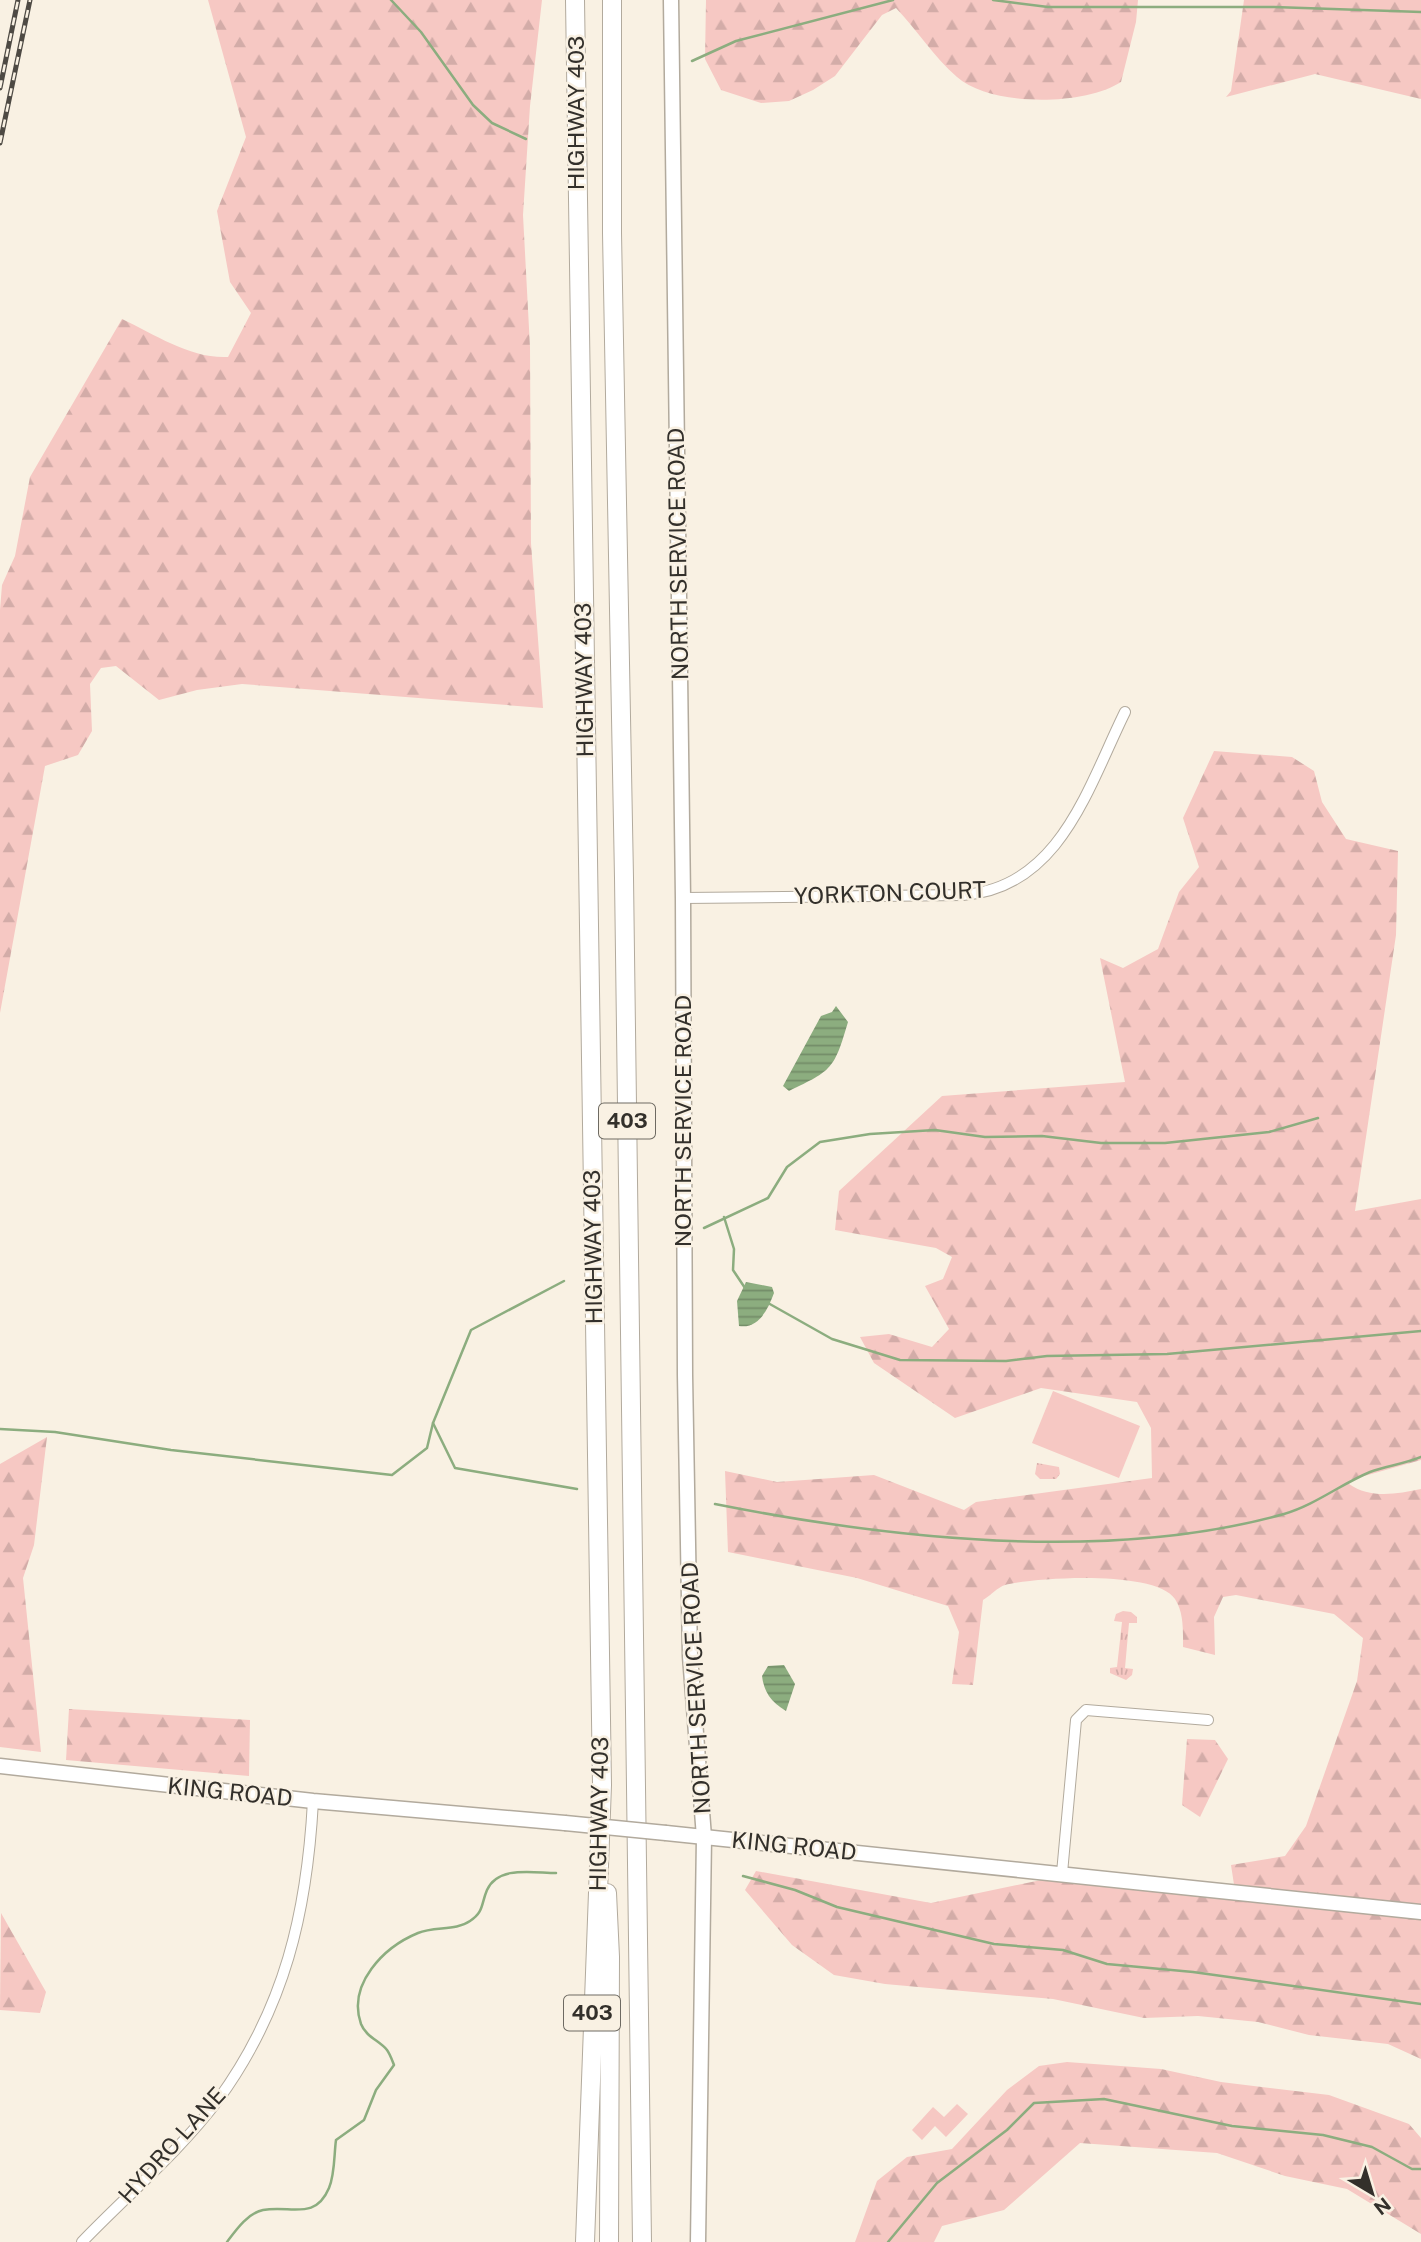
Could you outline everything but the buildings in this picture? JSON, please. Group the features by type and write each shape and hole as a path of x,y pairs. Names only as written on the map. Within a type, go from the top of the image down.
{"highway":[{"name":"HIGHWAY 403","path":"575,0 602,1785 585,2242"},
{"name":"HIGHWAY 403","path":"612,0 612,247 624,865 642,2242"},
{"path":"602,1785 610,1957 609,2242"}],"street":[{"name":"NORTH SERVICE ROAD","path":"671,0 690,1656 704,1837 698,2242"},
{"name":"YORKTON COURT","path":"682,898 963,895 985,894 1006,887 1025,876 1047,857 1065,832 1125,712"},
{"path":"1062,1872 1076,1720 1086,1710 1208,1720"},
{"name":"KING ROAD","path":"0,1766 313,1801 1062,1872 1421,1912"},
{"name":"HYDRO LANE","path":"82,2242 218,2100 262,2028 284,1972 299,1923 309,1868 313,1801"}],"green space":[{"path":"208,0 542,0 530,106 523,215 530,347 531,543 543,708 242,684 197,690 159,700 116,666 101,668 90,684 92,731 78,755 45,766 0,1013 0,610 2,585 15,556 30,477 122,319 187,350 214,357 228,357 251,313 230,282 217,211 246,137"},
{"path":"706,0 1138,0 1136,22 1121,82 1085,96 1038,100 992,94 972,87 949,69 896,8 882,15 835,76 789,101 761,103 721,90 705,59"},
{"path":"1244,0 1421,0 1421,99 1315,74 1226,97 1231,91"},
{"path":"1214,751 1292,757 1314,771 1322,802 1346,839 1398,851 1396,935 1355,1211 1421,1199 1421,1460 1350,1480 1349,1484 1357,1489 1375,1493 1393,1494 1421,1489 1421,2059 1388,2044 1309,2035 1258,2022 1198,2016 1144,2018 1053,1999 885,1984 834,1975 792,1945 745,1890 756,1871 931,1903 1046,1879 1235,1891 1231,1865 1285,1856 1306,1826 1357,1681 1363,1638 1334,1614 1236,1595 1223,1597 1214,1617 1215,1655 1183,1647 1180,1610 1175,1599 1164,1590 1145,1583 1095,1578 1021,1582 1002,1586 983,1600 973,1685 952,1684 959,1632 948,1606 857,1578 728,1552 725,1471 777,1482 874,1475 964,1510 976,1502 1152,1478 1151,1428 1137,1402 1041,1388 955,1418 874,1363 860,1337 889,1334 932,1347 949,1329 925,1286 943,1279 952,1257 936,1248 835,1230 839,1191 942,1096 1125,1082 1100,958 1123,968 1158,949 1179,892 1199,867 1183,818"},
{"path":"1053,1391 1140,1426 1119,1478 1032,1443"},
{"path":"47,1437 34,1545 23,1578 41,1752 0,1747 0,1464"},
{"path":"1037,1463 1059,1467 1060,1474 1056,1479 1040,1479 1035,1474"},
{"path":"1131,1612 1137,1617 1137,1623 1129,1623 1125,1668 1133,1669 1132,1675 1126,1680 1110,1673 1110,1668 1117,1667 1122,1622 1114,1621 1116,1614"},
{"path":"69,1709 250,1720 249,1776 66,1760"},
{"path":"1187,1739 1215,1740 1228,1759 1200,1817 1182,1805"},
{"path":"1,1913 46,1992 40,2013 0,2010"},
{"path":"1067,2062 1161,2069 1221,2082 1329,2095 1409,2124 1421,2138 1421,2234 1347,2189 1285,2176 1217,2153 1080,2143 1004,2210 942,2226 934,2242 855,2242 877,2181 907,2157 952,2149 1007,2090 1039,2066"},
{"path":"957,2104 968,2114 946,2137 935,2126 922,2140 912,2130 933,2107 944,2117"}],"shaded area":[{"path":"836,1006 848,1022 835,1059 815,1078 789,1091 783,1086 821,1016 832,1012"},
{"path":"746,1282 772,1287 774,1293 762,1317 752,1324 739,1326 737,1301"},
{"path":"784,1665 795,1684 786,1711 769,1696 762,1676 768,1666"}],"waterway":[{"path":"391,0 421,32 473,105 492,123 526,139"},
{"path":"692,61 736,41 893,0"},
{"path":"993,0 1048,7 1274,7 1421,12"},
{"path":"704,1228 768,1198 787,1167 820,1142 870,1134 935,1130 985,1137 1042,1136 1101,1143 1165,1143 1269,1132 1318,1118"},
{"path":"724,1217 734,1249 733,1270 745,1288"},
{"path":"0,1429 55,1432 171,1450 392,1475 427,1448 433,1423 471,1330 564,1281"},
{"path":"768,1303 832,1339 900,1360 1006,1361 1047,1356 1167,1354 1421,1331"},
{"path":"433,1423 455,1468 577,1489"},
{"path":"715,1504 854,1527 926,1535 1073,1542 1146,1538 1217,1529 1284,1514 1370,1472 1421,1457"},
{"path":"227,2242 252,2215 263,2210 309,2208 317,2205 329,2188 336,2140 364,2120 376,2090 394,2065 387,2050 363,2028 358,2009 364,1981 381,1957 418,1933 458,1926 475,1918 487,1890 499,1877 517,1872 556,1873"},
{"path":"743,1876 795,1890 837,1907 994,1944 1063,1950 1107,1964 1193,1972 1421,2004"},
{"path":"888,2242 937,2183 1007,2130 1034,2103 1104,2099 1232,2126 1323,2135 1372,2147 1412,2169 1421,2169"}],"railway":[{"path":"0,88 18,0"},
{"path":"0,143 30,0"}]}
